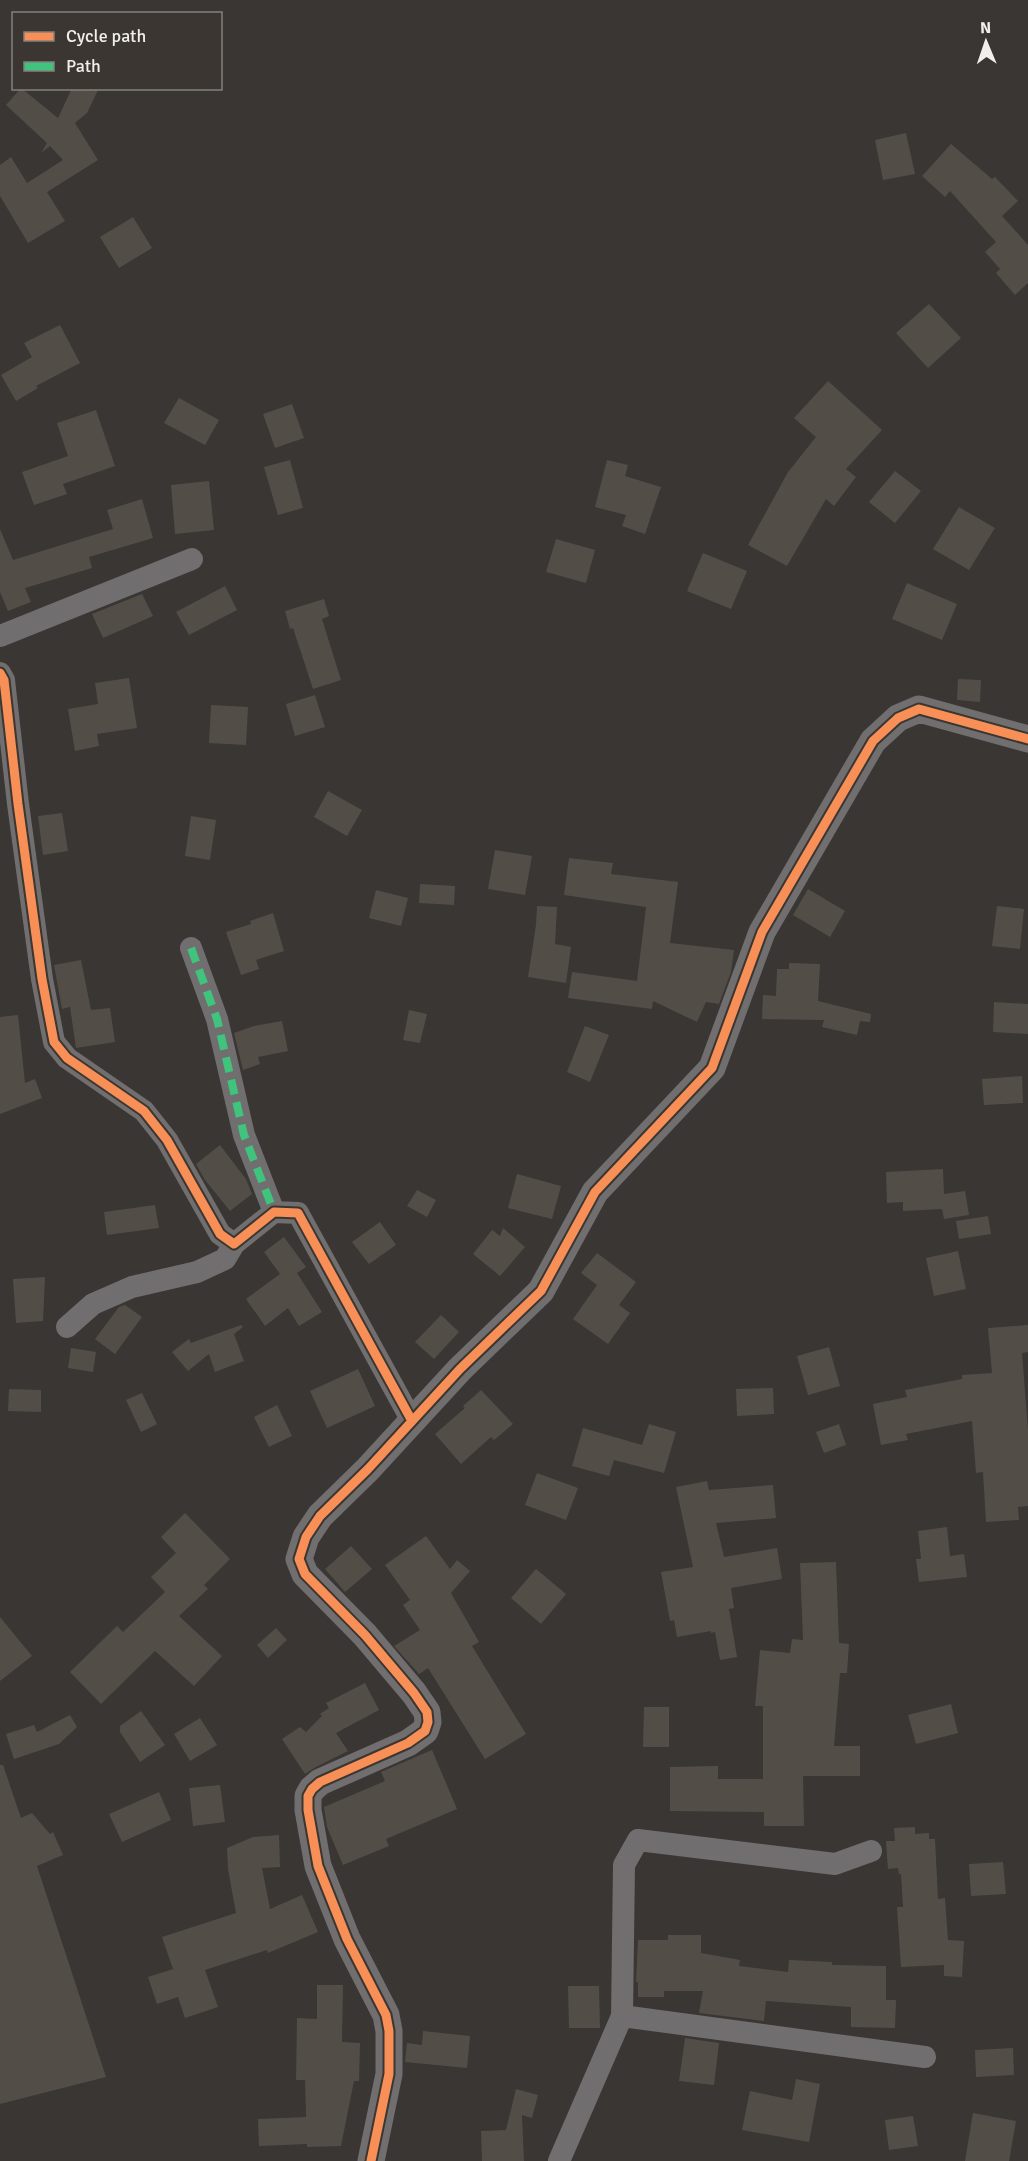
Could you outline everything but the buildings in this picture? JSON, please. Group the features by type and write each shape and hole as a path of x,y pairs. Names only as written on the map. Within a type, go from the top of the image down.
{"street":[{"path":"0,636 192,559"},
{"path":"0,673 4,681 42,979 54,1042 67,1058 144,1111 166,1140 220,1234 234,1244"},
{"path":"371,2161 389,2074 389,2031 386,2015 347,1939 318,1866 308,1810 308,1796 320,1782 408,1743 425,1731 428,1722 427,1712 365,1635 304,1574 299,1559 306,1537 320,1516 368,1469 460,1370 541,1291 595,1192 712,1068 762,932 873,741 898,718 919,710 1028,739"},
{"path":"191,948 217,1019 244,1135 274,1212"},
{"path":"67,1327 93,1304 132,1287 196,1272 225,1259 234,1244 274,1212 298,1213 412,1421"},
{"path":"559,2161 622,2016 624,1865 638,1840 835,1864 871,1851"},
{"path":"622,2016 925,2057"}],"marked path":[{"path":"191,948 217,1019 244,1135 274,1212"}],"cycle path":[{"path":"0,673 4,680 42,979 54,1042 67,1058 144,1111 167,1140 220,1234 234,1244 274,1212 298,1213 412,1421"},
{"path":"371,2161 389,2074 389,2031 386,2015 347,1939 318,1866 308,1810 308,1796 320,1782 408,1743 425,1731 428,1722 427,1712 365,1635 305,1574 299,1559 306,1537 320,1516 368,1469 460,1369 541,1291 595,1192 712,1068 762,932 873,741 898,718 919,709 1028,739"}]}
